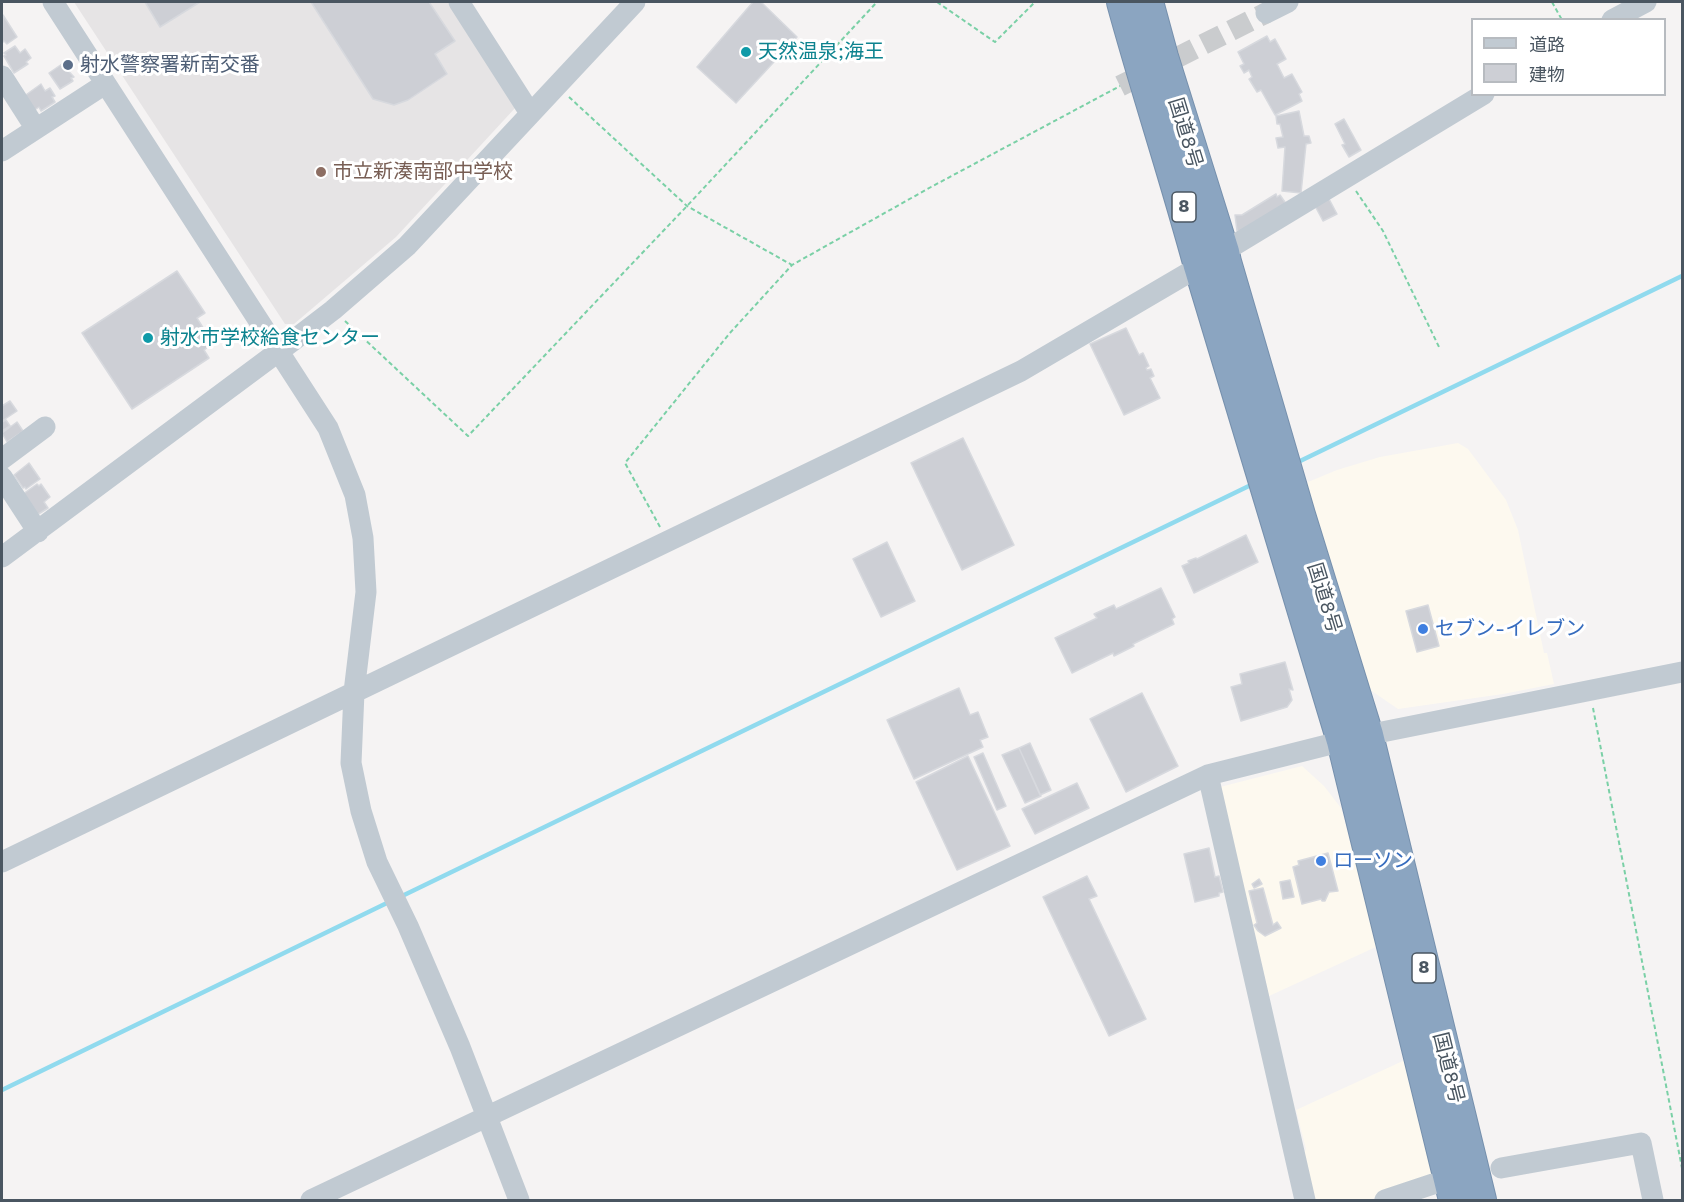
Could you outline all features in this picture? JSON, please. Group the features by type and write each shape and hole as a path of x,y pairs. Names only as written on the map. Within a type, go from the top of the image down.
{"highway":[{"name":"8","path":"1105,2 1176,183"},
{"name":"国道8号","path":"1122,2 1176,183 1211,259"},
{"name":"国道8号","path":"1147,2 1184,129 1211,259 1355,738 1480,1200"},
{"name":"8","path":"1160,2 1184,129"},
{"name":"国道8号","path":"1355,738 1444,1192"}],"street":[{"path":"53,2 328,428 355,495 363,538 366,592 354,692 351,763 361,811 377,862 408,926 460,1047 519,1200"},
{"path":"459,2 530,113"},
{"path":"2,557 333,310 407,246 635,2"},
{"path":"1266,13 1288,2"},
{"path":"1616,18 1646,2"},
{"path":"2,76 36,129"},
{"path":"2,151 105,84"},
{"path":"2,861 1021,371 1481,96"},
{"path":"2,459 45,427"},
{"path":"2,477 38,532"},
{"path":"311,1200 1208,775 1355,738 1683,672"},
{"path":"1208,775 1305,1200"},
{"path":"1501,1168 1641,1143 1653,1200"},
{"path":"1385,1200 1444,1192"}],"path":[{"path":"333,310 468,436 877,2"},
{"path":"937,2 994,42 1035,2"},
{"path":"1552,2 1561,18"},
{"path":"556,86 687,206 792,265"},
{"path":"668,541 625,464 729,334 792,265 931,187 1120,86"},
{"path":"1345,178 1348,179 1383,231 1440,346"},
{"path":"1590,691 1683,1168"}],"shaded area":[{"name":"市立新湊南部中学校","path":"74,2 448,2 516,107 396,237 294,324 285,324"},
{"path":"1458,443 1468,449 1506,500 1518,530 1544,653 1547,653 1554,684 1503,694 1398,709 1366,687 1306,487 1308,482 1337,470 1380,457"},
{"path":"1302,766 1324,786 1341,808 1378,946 1269,996 1220,787"},
{"path":"1405,1060 1435,1178 1369,1200 1310,1200 1301,1159 1306,1149 1296,1110"}],"building":[{"path":"145,2 200,2 160,27"},
{"path":"311,2 429,2 455,41 435,54 447,74 408,100 394,105 373,99"},
{"name":"天然温泉;海王","path":"753,2 761,2 797,37 736,103 697,67"},
{"path":"3,15 17,37 7,44 4,41 2,43"},
{"path":"1267,36 1270,42 1275,39 1286,59 1277,64 1284,78 1292,74 1302,92 1299,94 1302,101 1275,115 1261,90 1257,92 1249,79 1252,77 1249,70 1244,73 1240,66 1244,64 1238,52"},
{"path":"15,46 20,53 25,49 31,58 26,62 28,64 14,73 4,53"},
{"path":"62,64 74,77 71,78 73,81 60,89 49,73"},
{"path":"41,84 45,91 50,88 55,96 52,97 55,102 41,111 39,107 33,111 23,97"},
{"path":"1299,111 1304,136 1309,136 1311,143 1306,144 1301,193 1282,191 1285,147 1278,148 1276,138 1283,137 1276,116"},
{"path":"1344,119 1361,150 1349,157 1335,124"},
{"path":"1276,194 1277,197 1280,195 1287,205 1243,231 1237,231 1235,215 1242,215"},
{"path":"1328,197 1337,214 1323,221 1314,204"},
{"name":"射水市学校給食センター","path":"177,271 205,313 197,318 213,344 204,350 209,358 132,409 82,333"},
{"path":"1126,328 1139,355 1143,353 1149,366 1147,370 1151,369 1154,376 1150,378 1160,398 1124,415 1090,344"},
{"path":"10,401 17,411 2,421 2,406"},
{"path":"6,420 10,426 2,431 2,422"},
{"path":"17,422 23,431 7,442 2,433"},
{"path":"963,438 1014,545 962,570 911,463"},
{"path":"29,463 40,479 26,489 14,475"},
{"path":"37,484 39,486 41,484 50,497 44,502 48,508 37,515 23,494"},
{"path":"1246,535 1258,562 1194,593 1182,566 1189,563 1188,561 1197,559"},
{"path":"887,542 915,601 881,617 853,559"},
{"path":"1161,588 1175,617 1172,619 1174,624 1114,656 1113,653 1072,673 1055,638 1097,618 1094,614 1114,605 1116,609"},
{"name":"セブン-イレブン","path":"1428,605 1439,646 1417,652 1406,611"},
{"path":"1285,662 1293,690 1289,689 1292,700 1287,707 1241,721 1231,687 1242,684 1240,674"},
{"path":"959,688 970,715 978,712 988,737 980,740 983,747 914,779 887,720"},
{"path":"1142,693 1178,766 1126,792 1090,719"},
{"path":"1030,743 1051,790 1040,795 1019,748"},
{"path":"1019,748 1041,796 1025,803 1002,755"},
{"path":"983,753 1006,806 997,810 974,757"},
{"path":"968,756 1010,846 957,870 916,782"},
{"path":"1077,783 1089,808 1035,834 1022,809"},
{"path":"1209,848 1215,877 1219,876 1223,892 1219,893 1219,896 1195,902 1184,854"},
{"path":"1328,853 1338,891 1329,892 1325,901 1321,899 1302,904 1293,867 1299,865 1298,861"},
{"path":"1087,876 1097,896 1089,899 1146,1019 1109,1036 1043,897"},
{"path":"1259,879 1262,884 1254,888 1252,884"},
{"path":"1290,880 1294,897 1283,899 1280,882"},
{"path":"1263,888 1273,925 1277,922 1281,928 1265,936 1254,925 1257,923 1249,891"}],"waterway":[{"path":"1296,463 1682,276"},
{"path":"400,897 1253,484"},
{"path":"2,1090 389,902"}],"tunnel":[{"path":"1120,86 1266,13"}],"place":[{"name":"天然温泉;海王","path":"746,52"},
{"name":"射水警察署新南交番","path":"68,65"},
{"name":"市立新湊南部中学校","path":"321,172"},
{"name":"射水市学校給食センター","path":"148,338"},
{"name":"セブン-イレブン","path":"1423,629"},
{"name":"ローソン","path":"1321,861"}]}
